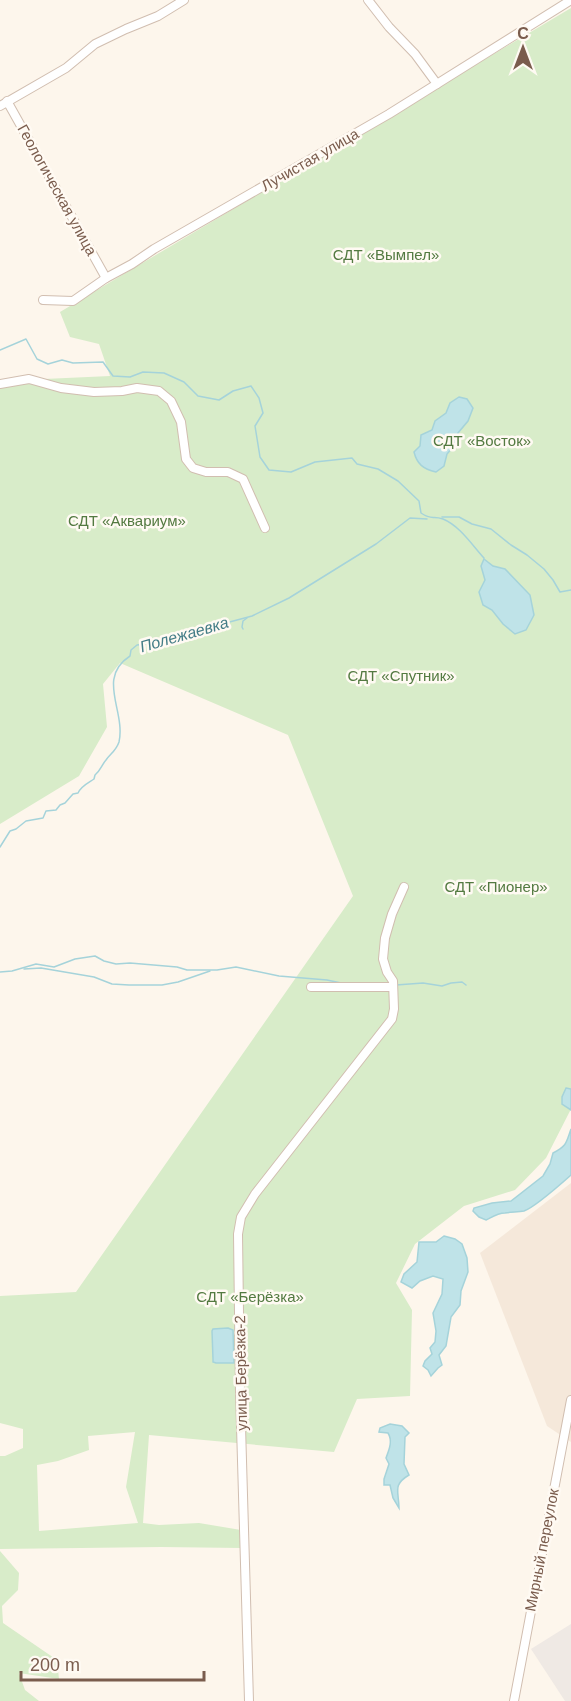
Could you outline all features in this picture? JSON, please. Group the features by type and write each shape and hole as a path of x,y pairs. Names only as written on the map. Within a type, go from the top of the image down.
{"street":[{"path":"3,103 66,68 95,44 158,16 184,0"},
{"path":"368,0 389,27 415,54 437,84"},
{"name":"Лучистая улица","path":"43,300 73,301 154,249 380,119 571,0"},
{"name":"Геологическая улица","path":"3,103 106,278"},
{"path":"0,384 29,379 61,388 94,392 137,388 159,391 171,401 181,422 186,459 193,468 206,472 228,472 243,479 265,528"},
{"name":"улица Берёзка-2","path":"249,1701 240,1392 238,1234 241,1217 255,1194 389,1023 394,1010 393,981 383,959 385,938 392,914 404,887"},
{"path":"311,987 392,987"},
{"name":"Мирный переулок","path":"514,1701 571,1400"}],"shaded area":[{"path":"571,1183 571,1442 547,1426 480,1253"},
{"path":"571,1624 571,1701 565,1701 531,1649"}],"green space":[{"path":"571,8 571,1109 546,1158 515,1190 464,1206 415,1244 396,1283 412,1310 410,1396 357,1399 334,1452 149,1435 143,1523 159,1525 199,1523 241,1530 242,1548 0,1549 0,1456 23,1448 23,1429 0,1423 0,1296 76,1292 353,896 288,735 120,663 103,684 107,727 79,776 0,824 0,381 110,376 99,344 70,337 60,312","holes":["135,1432 126,1487 138,1523 39,1531 37,1465 58,1461 89,1450 88,1436"]},
{"path":"0,1551 19,1573 18,1590 2,1606 3,1623 57,1660 59,1679 19,1673 25,1690 39,1701 0,1701"}],"water":[{"path":"459,397 467,399 473,408 468,421 458,433 453,447 447,454 444,466 436,472 421,465 414,452 420,446 421,435 432,430 435,421 446,413 450,403"},
{"path":"484,559 493,566 505,569 530,595 534,615 526,630 515,634 492,610 483,605 479,592 485,580 481,566"},
{"path":"566,1088 571,1089 571,1110 562,1104"},
{"path":"571,1129 571,1175 555,1189 524,1211 500,1214 486,1220 473,1211 474,1208 492,1203 511,1201 543,1176 553,1153 565,1144"},
{"path":"444,1236 462,1244 467,1258 468,1272 461,1291 460,1305 451,1317 446,1346 439,1355 442,1365 431,1376 423,1366 432,1354 430,1348 435,1342 433,1313 442,1294 443,1279 433,1276 420,1281 412,1288 401,1282 404,1274 417,1262 419,1242 436,1242"},
{"path":"228,1328 233,1330 234,1363 213,1362 212,1331"},
{"path":"390,1424 402,1426 409,1433 405,1437 404,1464 409,1475 398,1486 399,1508 393,1498 390,1485 384,1485 389,1464 386,1458 390,1439 388,1433 379,1432 380,1428"}],"waterway":[{"name":"Полежаевка","path":"0,350 26,339 37,359 48,364 62,360 73,363 103,362 113,376 130,377 143,372 164,373 184,382 198,396 219,400 233,391 251,386 259,398 263,413 255,426 260,457 269,470 291,472 315,462 352,458 357,464 378,469 398,481 419,501 421,513 428,517 443,519 455,526 484,558"},
{"name":"Полежаевка","path":"442,517 459,517 472,524 491,529 544,569 560,592 571,590"},
{"name":"Полежаевка","path":"0,847 10,831 26,821 43,818 46,811 56,810 73,794 78,793 94,779 116,748 120,730 113,685 115,674 137,645 252,616 289,598 376,544 410,518 427,519"},
{"name":"Полежаевка","path":"243,629 243,621 247,618"},
{"name":"Полежаевка","path":"0,972 36,964 54,967 75,959 95,956 116,964 130,963 187,970 217,970 236,967 279,976 341,983"},
{"name":"Полежаевка","path":"24,969 41,968 94,977 112,984 129,985 162,985 210,971"},
{"name":"Полежаевка","path":"396,985 423,983 442,986 462,982 466,985"}],"park label":[{"name":"СДТ «Вымпел»","path":"386,255"},
{"name":"СДТ «Восток»","path":"482,441"},
{"name":"СДТ «Аквариум»","path":"127,521"},
{"name":"СДТ «Спутник»","path":"401,676"},
{"name":"СДТ «Пионер»","path":"496,887"},
{"name":"СДТ «Берёзка»","path":"250,1297"}]}
